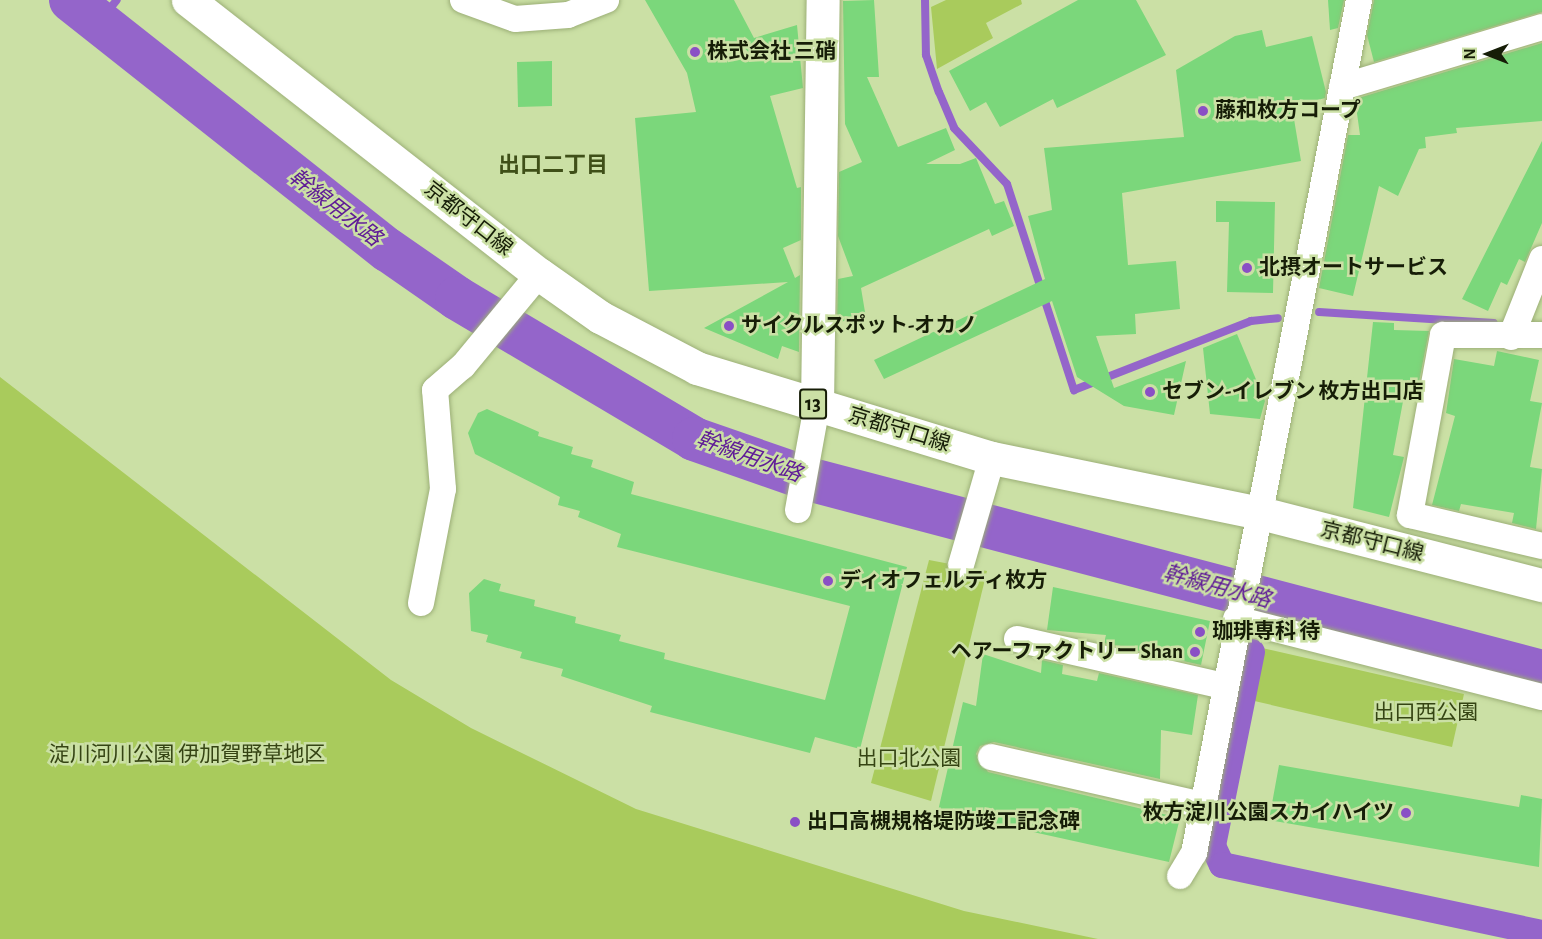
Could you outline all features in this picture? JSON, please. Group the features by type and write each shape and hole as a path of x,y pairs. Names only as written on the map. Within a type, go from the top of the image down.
{"main road":[{"name":"京都守口線","path":"188,0 533,280 697,368 818,412 991,465 1257,527 1542,585"},
{"path":"818,412 823,0"}],"street":[{"path":"463,0 515,19 568,15 606,0"},
{"path":"1180,876 1194,853 1236,619 1257,527 1342,87 1365,2"},
{"path":"1342,87 1542,27"},
{"path":"1511,337 1542,259"},
{"path":"421,603 443,489 435,390 463,366 533,280"},
{"path":"1542,336 1443,335 1410,515 1542,546"},
{"path":"798,510 818,412"},
{"path":"961,565 991,465"},
{"path":"1236,619 1542,697"},
{"path":"1017,639 1224,686"},
{"path":"991,757 1203,805"}],"green space":[{"path":"946,0 1021,0 1022,4 986,23 993,38 937,69 931,7"},
{"name":"淀川河川公園 伊加賀野草地区","path":"0,377 391,680 471,728 636,809 964,911 1098,939 0,939"},
{"name":"出口北公園","path":"929,560 987,571 931,801 871,783"},
{"name":"出口西公園","path":"1262,648 1464,694 1452,747 1250,700"}],"building":[{"path":"645,0 734,0 754,38 797,25 803,88 770,96 797,188 801,187 801,240 783,248 795,278 800,275 799,352 782,346 778,359 704,328 788,282 649,291 635,118 696,112 687,73"},
{"path":"874,0 879,77 867,77 898,147 946,128 955,150 926,164 960,164 976,158 995,204 1004,201 1014,226 992,236 989,229 861,288 866,318 837,322 838,279 853,276 838,236 839,172 862,162 845,124 843,1"},
{"path":"1078,0 1136,0 1166,55 1057,108 1053,99 1000,127 986,102 970,111 949,71"},
{"path":"1328,0 1344,0 1338,28 1330,30"},
{"path":"1374,0 1542,0 1542,12 1374,62 1367,35"},
{"path":"1262,30 1266,47 1312,36 1326,92 1325,98 1292,107 1301,161 1122,193 1128,265 1176,261 1180,309 1135,314 1136,334 1096,336 1114,388 1186,361 1174,415 1124,406 1077,377 1052,301 884,379 874,360 1045,279 1028,216 1052,210 1044,148 1184,137 1176,70 1235,36"},
{"path":"1542,43 1542,121 1456,128 1457,133 1425,137 1426,148 1419,149 1398,196 1379,186 1353,296 1319,288 1348,135 1360,135 1355,99"},
{"path":"552,61 552,106 518,107 517,62"},
{"path":"1542,141 1542,223 1525,262 1519,259 1507,285 1501,282 1488,311 1462,299"},
{"path":"1216,201 1275,202 1273,293 1227,292 1229,222 1216,222"},
{"path":"1373,322 1394,323 1394,330 1429,331 1419,382 1407,380 1393,455 1404,457 1389,517 1353,508"},
{"path":"1237,334 1265,401 1260,419 1210,414 1203,348"},
{"path":"1497,351 1539,360 1530,401 1542,403 1530,467 1542,469 1536,529 1512,523 1514,513 1461,504 1459,511 1432,505 1455,416 1446,413 1454,359 1494,366"},
{"name":"ディオフェルティ枚方","path":"487,409 539,432 538,436 573,447 571,454 593,460 591,467 634,482 631,494 907,567 860,749 815,737 810,753 650,712 652,706 561,676 563,669 520,658 522,652 486,642 488,635 471,631 469,593 484,579 501,584 499,591 535,600 534,606 576,617 575,623 621,635 619,641 665,653 664,659 825,700 850,606 617,547 621,534 578,517 580,511 558,505 560,497 475,454 468,433 478,413"},
{"path":"1053,587 1210,621 1201,665 1104,643 1106,635 1047,630"},
{"path":"983,654 1041,673 1042,660 1063,665 1062,674 1097,681 1099,673 1198,695 1192,735 1161,730 1160,779 994,742 980,746 976,754 988,772 1180,818 1169,862 938,811 963,702 976,706"},
{"name":"枚方淀川公園スカイハイツ","path":"1279,765 1519,807 1521,795 1542,799 1539,867 1269,820"}],"waterway":[{"name":"幹線用水路","path":"71,0 388,250 457,298 694,439 812,480 1542,672"},
{"path":"99,22 117,0"},
{"path":"925,0 926,55 939,92 954,128 1007,184 1074,390 1251,321 1278,318"},
{"path":"1319,312 1494,323"},
{"path":"1263,609 1264,601"},
{"path":"1252,652 1213,846 1222,865 1542,933"}],"place":[{"name":"株式会社 三硝","path":"695,52"},
{"name":"藤和枚方コープ","path":"1203,111"},
{"name":"北摂オートサービス","path":"1247,268"},
{"name":"サイクルスポット-オカノ","path":"729,326"},
{"name":"セブン-イレブン 枚方出口店","path":"1150,392"},
{"name":"ディオフェルティ枚方","path":"828,581"},
{"name":"珈琲専科 待","path":"1200,632"},
{"name":"ヘアーファクトリー Shan","path":"1195,652"},
{"name":"枚方淀川公園スカイハイツ","path":"1406,813"},
{"name":"出口高槻規格堤防竣工記念碑","path":"795,822"}],"district":[{"name":"出口二丁目","path":"553,166"}]}
